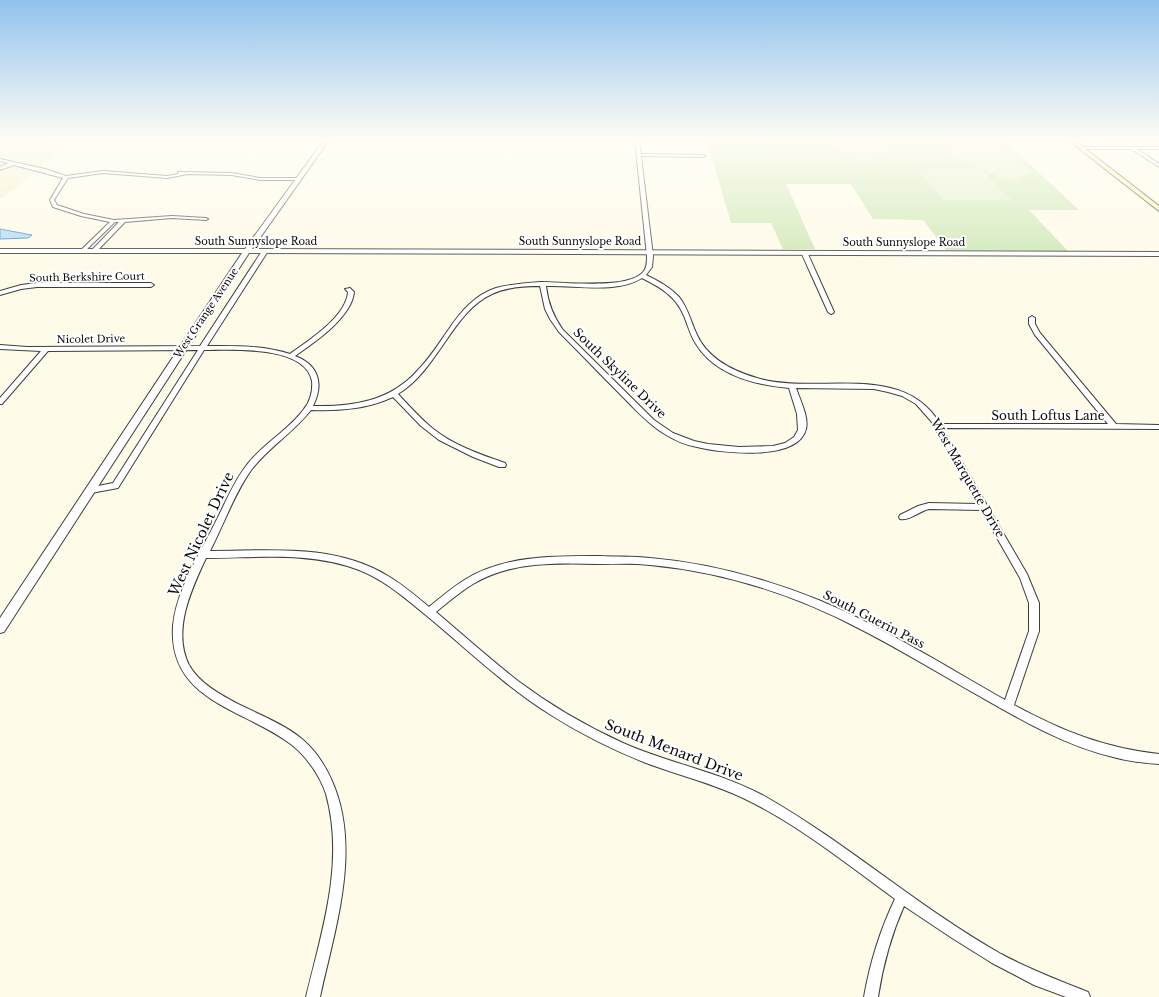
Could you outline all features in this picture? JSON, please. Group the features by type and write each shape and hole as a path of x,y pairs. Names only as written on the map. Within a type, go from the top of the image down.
{"main road":[{"path":"1131,187 1159,209"}],"street":[{"path":"60,187 52,200 54,206 83,215 114,220 172,217 206,219"},
{"name":"West Grange Avenue","path":"0,628 182,348 291,187"},
{"path":"308,408 334,409 359,406 394,394 407,386 424,368 460,316 474,302 487,294 505,288 543,284 617,284 631,281 643,276 649,267 650,252 643,187"},
{"path":"83,251 114,220"},
{"path":"94,251 124,220"},
{"name":"South Sunnyslope Road","path":"0,251 1159,254"},
{"name":"West Grange Avenue","path":"91,490 115,486 265,251"},
{"path":"804,252 831,312"},
{"name":"West Marquette Drive","path":"643,276 662,286 677,298 686,311 699,345 717,363 744,377 768,383 792,386 869,387 895,392 918,402 928,411 985,506 1024,577 1034,603 1034,631 1008,707"},
{"name":"South Skyline Drive","path":"543,284 546,307 551,318 561,331 648,417 670,434 685,441 700,446 746,450 781,448 794,442 800,437 802,430 799,409 792,386"},
{"name":"South Berkshire Court","path":"0,293 21,287 37,285 151,285"},
{"path":"291,356 330,325 342,313 351,298 351,292 348,289"},
{"path":"1032,318 1032,324 1037,334 1113,426"},
{"name":"Nicolet Drive","path":"0,347 46,349 202,348 267,350 291,356"},
{"path":"0,402 46,349"},
{"name":"West Nicolet Drive","path":"291,356 304,363 313,373 317,384 316,391 308,408 299,420 250,466 231,498 183,604 178,625 177,641 179,654 186,670 199,685 220,700 280,730 300,745 311,757 324,776 331,792 337,815 340,842 337,887 313,997"},
{"path":"394,394 423,424 446,441 472,454 502,465"},
{"name":"South Loftus Lane","path":"938,426 1159,427"},
{"path":"903,517 921,508 929,506 985,506"},
{"name":"South Menard Drive","path":"204,555 320,556 343,562 388,580 503,674 542,704 568,720 609,742 648,758 726,785 761,800 830,844 902,897 980,949 1035,978 1083,997"},
{"name":"South Guerin Pass","path":"429,613 448,596 470,581 513,565 554,560 635,560 666,563 741,578 826,607 891,640 1043,727 1098,749 1126,756 1159,759"},
{"path":"871,997 874,974 893,915 902,897"}],"shaded area":[{"path":"0,187 17,187 3,198 0,198"}],"green space":[{"path":"720,187 787,187 815,249 783,249 771,223 731,223"},
{"path":"853,187 1054,187 1079,210 1029,210 1068,251 946,250 923,220 873,219"},
{"path":"932,187 998,187 1011,200 943,200"}],"water":[{"path":"0,229 32,235 28,238 0,239"}]}
